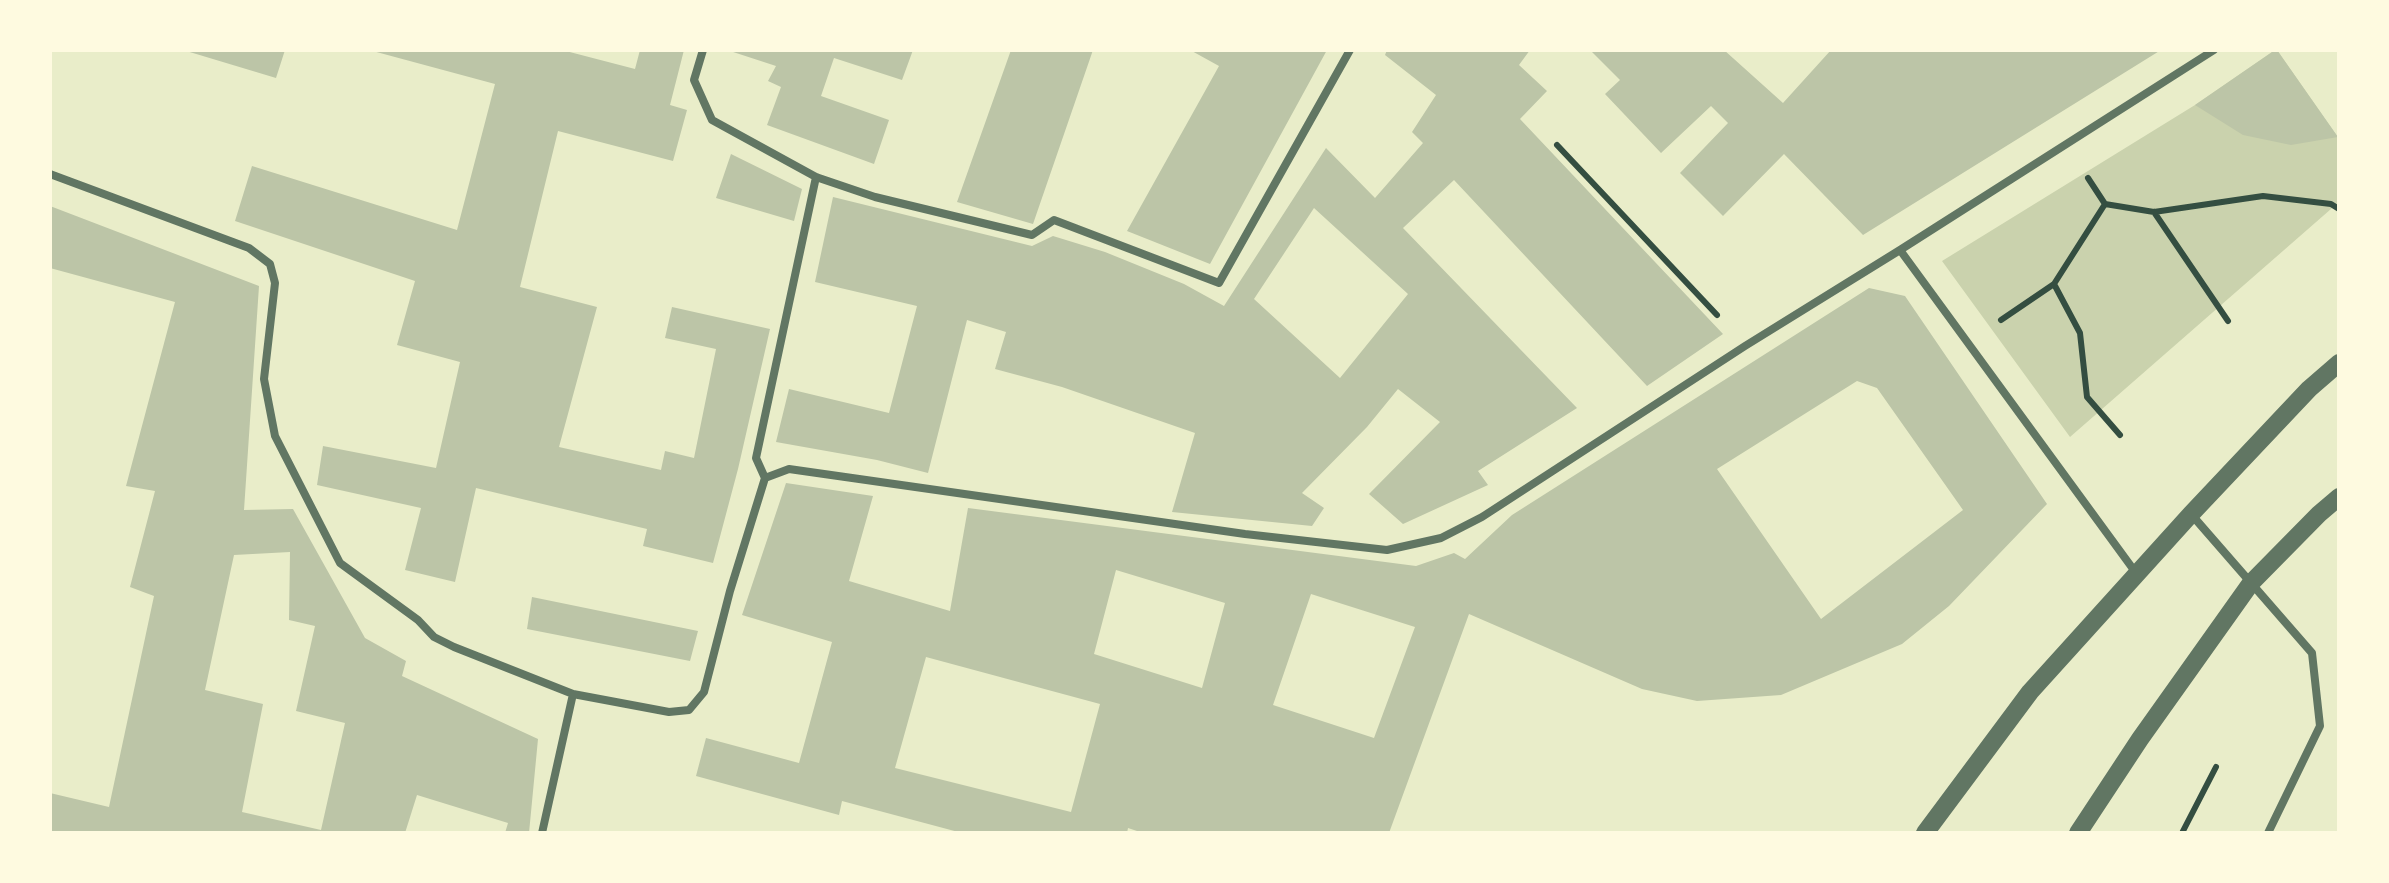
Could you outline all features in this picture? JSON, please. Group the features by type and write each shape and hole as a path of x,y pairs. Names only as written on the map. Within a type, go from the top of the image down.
{"street":[{"path":"1925,833 2030,692 2191,514 2309,389 2339,363"},
{"path":"2078,833 2140,738 2251,583 2339,497"}],"lane":[{"path":"702,50 694,80 712,120 816,178 1032,235 1054,220 1220,283 1350,50"},
{"path":"766,478 789,468 1245,534 1388,550 1441,538 1482,517 2214,50"},
{"path":"50,174 249,248 270,264 275,283 264,379 276,436 340,562 418,620 434,637 573,694 669,712 689,710 704,692 730,591 766,478 756,458 816,178"},
{"path":"1900,250 2136,573"},
{"path":"2191,514 2312,653 2320,726 2268,833"},
{"path":"542,833 573,694"}],"path":[{"path":"1557,144 1745,346"},
{"path":"1967,344 2054,284 2105,204 2154,212 2263,196 2331,204 2339,209"},
{"path":"2154,212 2228,321"},
{"path":"2054,284 2080,333 2087,397 2120,435"},
{"path":"2182,833 2216,766"}],"green space":[{"path":"2275,50 2339,139 2339,202 2070,437 1942,261 2195,105"}],"building":[{"path":"183,50 285,50 276,78"},
{"path":"369,50 562,50 635,69 640,50 684,50 670,105 687,110 673,161 558,131 520,287 597,307 559,447 661,470 665,451 694,458 716,349 665,338 672,307 770,329 713,563 643,546 647,529 476,488 455,582 405,570 421,508 317,485 323,446 436,468 460,362 397,345 415,281 235,221 252,166 457,230 495,84"},
{"path":"727,50 913,50 902,80 834,58 821,96 889,120 874,164 767,125 781,87 768,81 776,66"},
{"path":"1011,50 1093,50 1033,224 957,202"},
{"path":"1190,50 1327,50 1210,264 1127,231 1219,66"},
{"path":"1387,50 1530,50 1519,65 1547,91 1520,119 1723,334 1647,386 1454,180 1403,228 1577,408 1478,471 1488,485 1403,524 1369,494 1440,422 1398,389 1302,493 1324,508 1312,526 1172,512 1195,433 1062,387 995,369 1006,332 967,320 928,473 776,442 789,389 889,413 917,306 815,282 833,197 1032,246 1053,236 1184,284 1224,306 1326,148 1375,198 1423,143 1412,132 1436,95 1385,55","holes":["1314,208 1408,294 1340,378 1254,299"]},
{"path":"1590,50 1724,50 1783,103 1831,50 2161,50 1863,235 1784,154 1723,216 1680,173 1728,123 1711,106 1661,153 1605,94 1620,80"},
{"path":"2275,50 2338,137 2291,145 2243,135 2195,105"},
{"path":"731,154 802,189 794,221 716,198"},
{"path":"50,206 259,286 244,510 293,509 365,638 406,661 402,676 538,739 529,833 505,833 508,823 417,795 405,833 50,833 50,793 109,807 154,596 130,587 155,491 126,486 175,302 50,268","holes":["290,552 289,620 315,626 296,711 345,723 321,830 242,812 263,704 205,690 234,555"]},
{"path":"1869,288 1905,296 2047,504 1949,606 1902,644 1781,695 1697,701 1642,689 1469,614 1389,833 1143,833 1128,828 1127,833 962,833 842,801 839,815 696,776 706,738 799,763 832,642 742,615 786,483 873,496 849,581 950,611 968,508 1416,566 1454,553 1465,559 1512,515","holes":["1857,381 1877,388 1963,510 1821,619 1717,469","1116,570 1225,603 1202,688 1094,654","1311,594 1415,627 1374,738 1273,705","926,657 1100,704 1071,812 895,768"]},
{"path":"532,597 698,631 690,661 527,629"}]}
